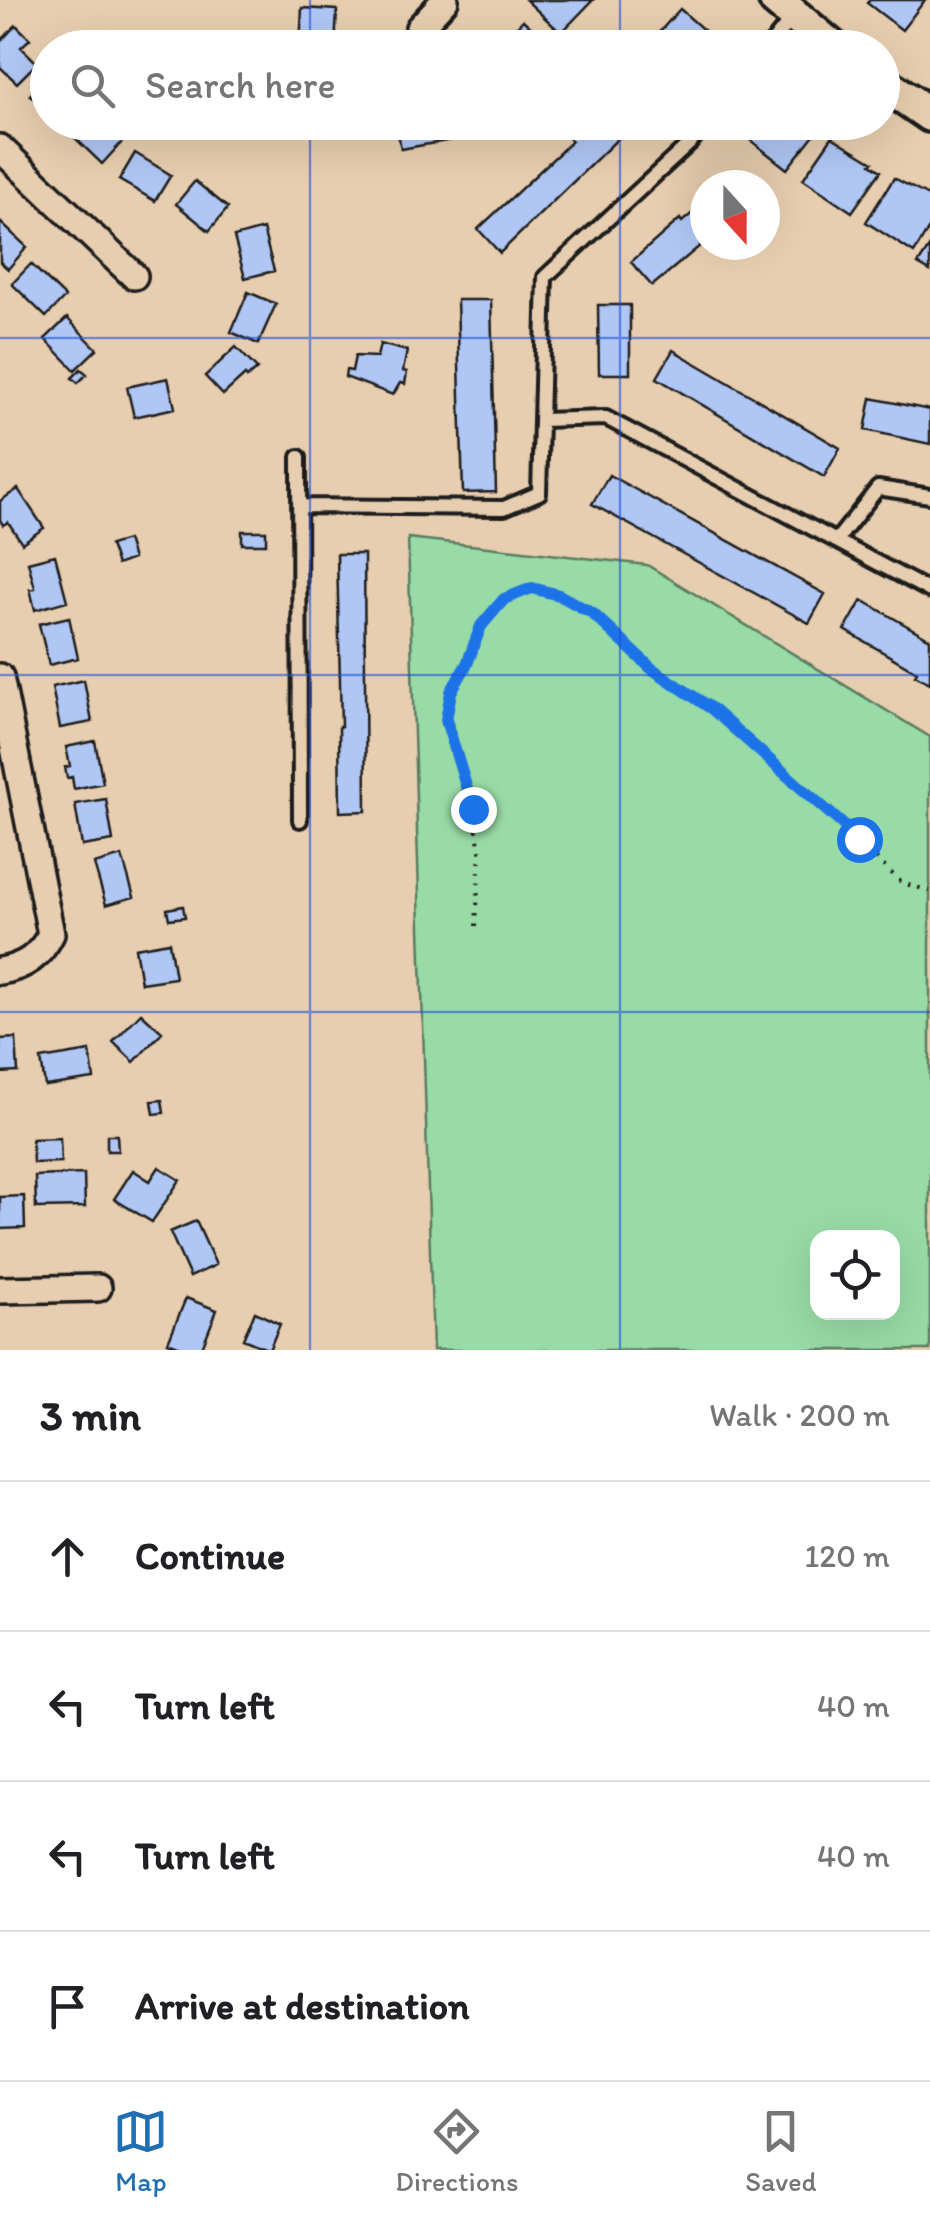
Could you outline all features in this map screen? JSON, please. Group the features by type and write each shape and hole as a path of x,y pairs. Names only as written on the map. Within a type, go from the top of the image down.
{"street":[{"path":"419,28 446,0"},
{"path":"785,8 811,30"},
{"path":"900,94 930,114"},
{"path":"0,148 134,276"},
{"path":"0,677 50,934 42,951 29,962 0,971"},
{"path":"0,1290 98,1288"}],"lane":[{"path":"299,506 504,508 538,493 545,277 693,140"},
{"path":"541,420 606,418 930,591"},
{"path":"299,457 300,820"},
{"path":"836,541 878,488 930,496"}],"path":[{"path":"476,926 480,852 473,809 446,720 451,692 481,626 504,599 532,588 559,595 592,613 651,668 712,709 778,766 902,883 930,891"}],"green space":[{"path":"408,538 647,565 930,737 930,1350 433,1350"}],"building":[{"path":"526,0 593,0 564,30 558,30"},
{"path":"925,0 902,30 867,3"},
{"path":"302,8 337,10 336,30 301,30"},
{"path":"680,9 704,30 661,30"},
{"path":"523,20 534,30 513,30"},
{"path":"16,25 30,39 21,47 30,56 30,70 17,83 0,67 0,42"},
{"path":"77,140 120,140 102,164"},
{"path":"399,140 452,140 401,149"},
{"path":"616,140 500,253 478,229 572,141"},
{"path":"750,140 810,140 787,169"},
{"path":"830,140 837,140 881,171 852,212 803,179"},
{"path":"135,153 171,175 155,201 119,180"},
{"path":"894,178 930,197 930,227 914,253 866,222"},
{"path":"195,181 228,208 209,231 176,204"},
{"path":"690,215 690,254 652,286 631,262 680,219 682,222"},
{"path":"0,222 27,247 8,269 0,262"},
{"path":"263,229 274,271 245,278 234,237"},
{"path":"930,246 930,271 918,264"},
{"path":"31,264 65,297 46,317 12,284"},
{"path":"248,292 276,304 258,344 231,332"},
{"path":"457,300 491,300 496,492 463,493"},
{"path":"598,305 630,305 630,374 599,374"},
{"path":"67,318 97,349 75,370 45,339"},
{"path":"380,344 407,351 405,384 400,383 393,395 345,377 346,370 352,371 355,356 377,357"},
{"path":"236,347 257,369 223,395 205,376"},
{"path":"673,350 840,448 824,477 657,378"},
{"path":"81,369 87,374 78,383 72,378"},
{"path":"168,378 175,408 134,417 127,387"},
{"path":"871,398 930,410 930,444 865,430"},
{"path":"609,475 825,594 809,623 592,504"},
{"path":"18,489 44,528 22,543 8,522 3,525 0,520 0,501"},
{"path":"242,531 266,531 266,544 242,544"},
{"path":"127,540 133,559 117,565 110,545"},
{"path":"337,554 364,554 366,811 340,812"},
{"path":"55,555 67,601 35,610 30,589 35,588 28,562"},
{"path":"862,600 930,639 930,683 845,630"},
{"path":"69,617 78,658 49,665 39,624"},
{"path":"84,680 92,722 60,728 52,687"},
{"path":"95,741 103,783 74,789 72,777 67,778 65,767 70,766 66,747"},
{"path":"106,799 113,841 82,846 75,804"},
{"path":"122,856 134,897 106,905 94,864"},
{"path":"183,906 185,917 169,919 167,909"},
{"path":"169,942 175,978 141,983 135,948"},
{"path":"141,1013 162,1032 134,1062 113,1042"},
{"path":"16,1038 18,1072 0,1073 0,1039"},
{"path":"90,1051 94,1079 45,1086 41,1059"},
{"path":"162,1100 164,1113 154,1114 152,1101"},
{"path":"107,1135 117,1135 118,1151 107,1151"},
{"path":"60,1138 61,1162 33,1163 32,1139"},
{"path":"159,1167 180,1180 152,1222 114,1199 133,1170 150,1181"},
{"path":"84,1174 85,1207 36,1208 35,1176"},
{"path":"24,1196 25,1228 0,1229 0,1197"},
{"path":"196,1221 216,1265 190,1277 170,1232"},
{"path":"186,1298 217,1310 201,1350 188,1350 168,1342"},
{"path":"255,1312 280,1324 269,1350 243,1339"}],"route":[{"path":"473,809 446,720 451,692 481,626 504,599 532,588 559,595 592,613 651,668 712,709 859,839"}]}
